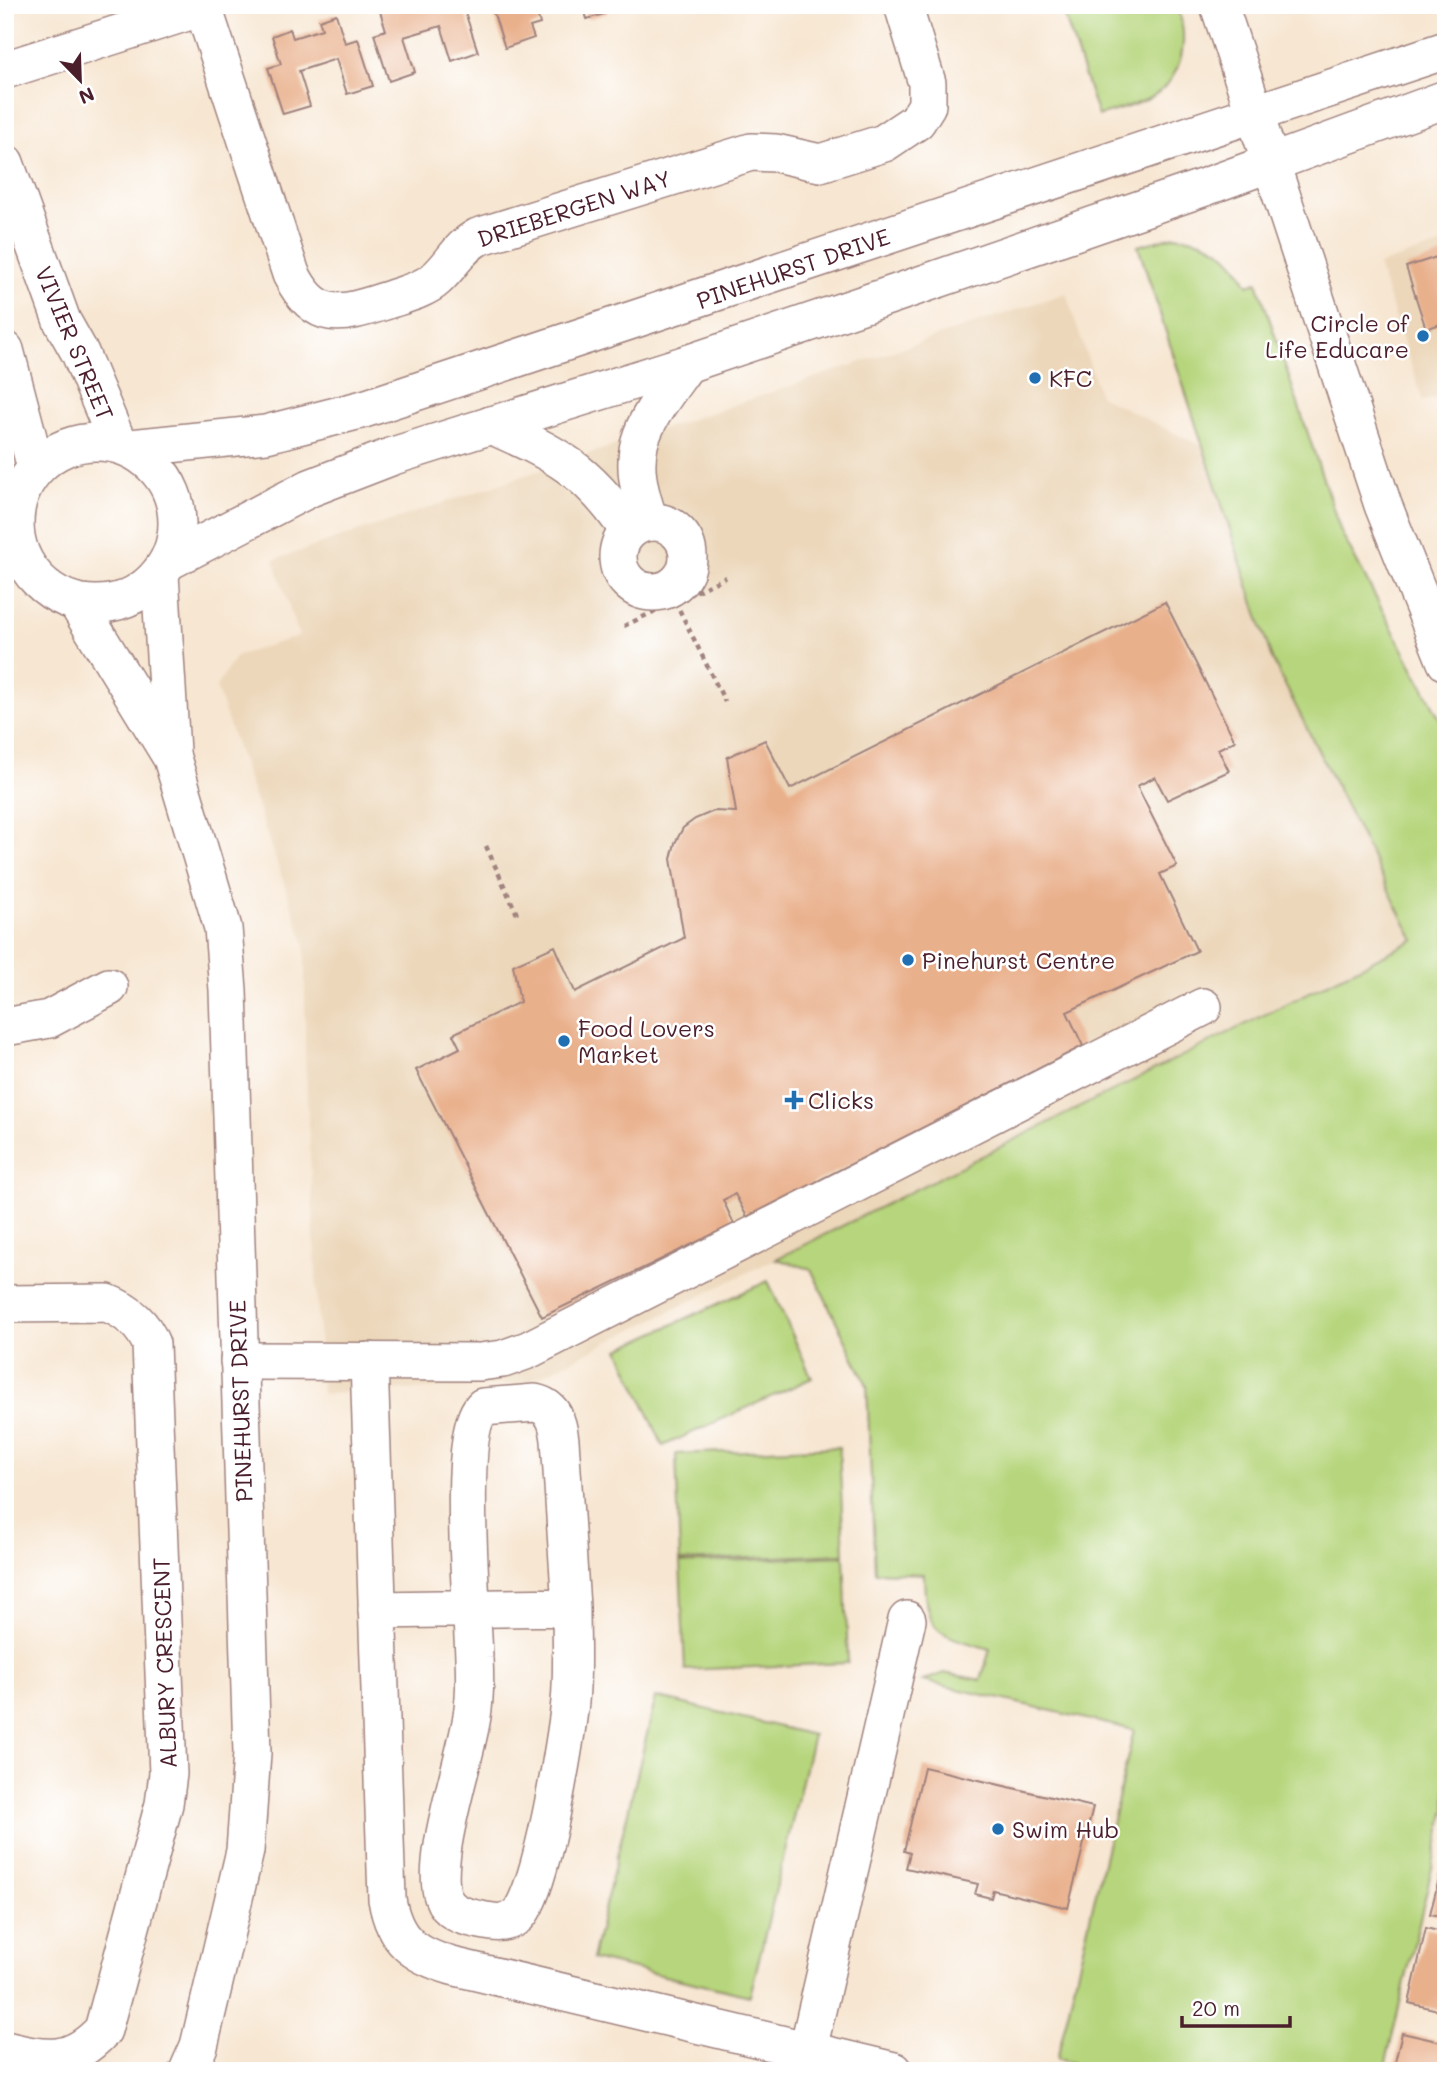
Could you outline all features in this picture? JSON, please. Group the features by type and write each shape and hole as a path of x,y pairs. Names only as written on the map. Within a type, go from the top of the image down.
{"street":[{"name":"DRIEBERGEN WAY","path":"5,70 206,6 291,274 302,296 329,313 341,313 410,292 435,280 461,249 478,237 601,197 751,152 776,153 820,163 884,143 905,132 917,121 927,105 927,83 903,5"},
{"path":"1219,5 1383,506 1446,662"},
{"name":"PINEHURST DRIVE","path":"125,446 266,434 365,409 1446,50"},
{"path":"165,568 177,536 178,510 169,485 153,464 125,446 96,441 74,444 53,454 36,468 22,488 10,514 15,536 16,567 48,589 78,603 100,605 122,601 143,590 165,568 310,488 393,456 687,364 1205,187 1446,99"},
{"name":"VIVIER STREET","path":"5,163 62,321 125,446"},
{"path":"5,351 36,468"},
{"path":"639,527 634,467 637,447 652,411 687,364"},
{"path":"491,425 545,449 588,479 608,501 639,527"},
{"path":"662,523 673,528 687,548 711,567 678,581 669,589 645,592 623,603 626,579 618,558 620,546 639,527 662,523"},
{"name":"PINEHURST DRIVE","path":"165,568 172,758"},
{"name":"PINEHURST DRIVE","path":"78,603 172,758 223,928 231,1048 252,1753 245,1851 196,2063"},
{"path":"5,1027 48,1019 108,987"},
{"path":"239,1361 480,1362 503,1359 528,1350 1203,1007"},
{"name":"ALBURY CRESCENT","path":"5,1304 107,1303 120,1308 139,1324 151,1344 168,1774 164,1804 103,2030 81,2051 61,2058 32,2057 5,2050"},
{"path":"369,1361 387,1899 391,1919 408,1945 422,1957 452,1966 805,2061 894,2071"},
{"path":"534,1403 549,1409 558,1425 571,1607 570,1701 547,1829 527,1904 517,1916 495,1923 453,1911 446,1904 441,1888 441,1862 472,1715 474,1659 471,1609 468,1465 476,1419 480,1410 488,1406 534,1403"},
{"path":"377,1610 571,1607"},
{"path":"805,2061 907,1620"}],"path":[{"path":"623,603 675,601 711,567"},
{"path":"675,601 725,702"},
{"path":"486,846 517,914"}],"shaded area":[{"name":"Circle of Life Educare","path":"1446,243 1446,394 1423,401 1378,265"},
{"path":"1066,293 1100,396 1201,446 1272,660 1414,940 524,1384 322,1394 305,1057 305,944 216,687 236,656 299,636 274,560"}],"green space":[{"path":"1061,5 1177,5 1183,46 1175,72 1168,83 1146,100 1098,116"},
{"path":"1175,236 1210,244 1228,256 1248,285 1257,282 1341,532 1446,730 1446,1809 1384,2071 1071,2071 1073,2063 1057,2059 1134,1730 923,1681 944,1673 981,1680 990,1649 957,1639 938,1628 927,1609 924,1574 875,1572 867,1385 811,1269 776,1259 1414,940 1272,659 1138,246"},
{"path":"768,1281 812,1378 663,1446 619,1349"},
{"path":"839,1447 844,1554 680,1561 676,1454"},
{"path":"844,1556 848,1663 685,1670 680,1563"},
{"path":"656,1697 813,1735 750,1996 592,1959"}],"building":[{"path":"378,5 449,5 450,10 463,6 478,52 452,61 441,26 404,37 415,72 389,81 374,34 386,30"},
{"path":"491,5 535,5 540,24 530,27 534,38 505,48"},
{"path":"573,5 605,5 607,13 587,19 584,9 575,12"},
{"path":"336,14 345,43 358,39 373,86 347,94 336,59 299,71 310,106 283,114 268,68 281,64 272,36 290,29 293,38 322,29 319,20"},
{"path":"1446,254 1446,322 1426,329 1406,267"},
{"name":"Pinehurst Centre","path":"1165,602 1235,741 1218,749 1229,771 1167,800 1155,777 1137,786 1177,866 1160,874 1197,951 1067,1012 1083,1046 747,1217 735,1194 723,1200 734,1224 542,1317 416,1070 460,1048 453,1034 520,1002 513,965 555,946 575,992 684,938 671,859 683,828 695,819 714,811 736,812 727,757 765,740 790,789"},
{"name":"Swim Hub","path":"924,1767 1093,1807 1068,1908 993,1890 991,1898 975,1894 978,1884 906,1868 910,1853 904,1851"},
{"path":"1446,1852 1446,1917 1430,1914"},
{"path":"1426,1928 1446,1933 1446,2012 1409,2003"},
{"path":"1402,2033 1446,2043 1446,2071 1393,2071"}],"place":[{"name":"Circle of Life Educare","path":"1423,336"},
{"name":"KFC","path":"1035,378"},
{"name":"Pinehurst Centre","path":"908,960"},
{"name":"Food Lovers Market","path":"564,1041"},
{"name":"Clicks","path":"794,1100"},
{"name":"Swim Hub","path":"998,1829"}]}
